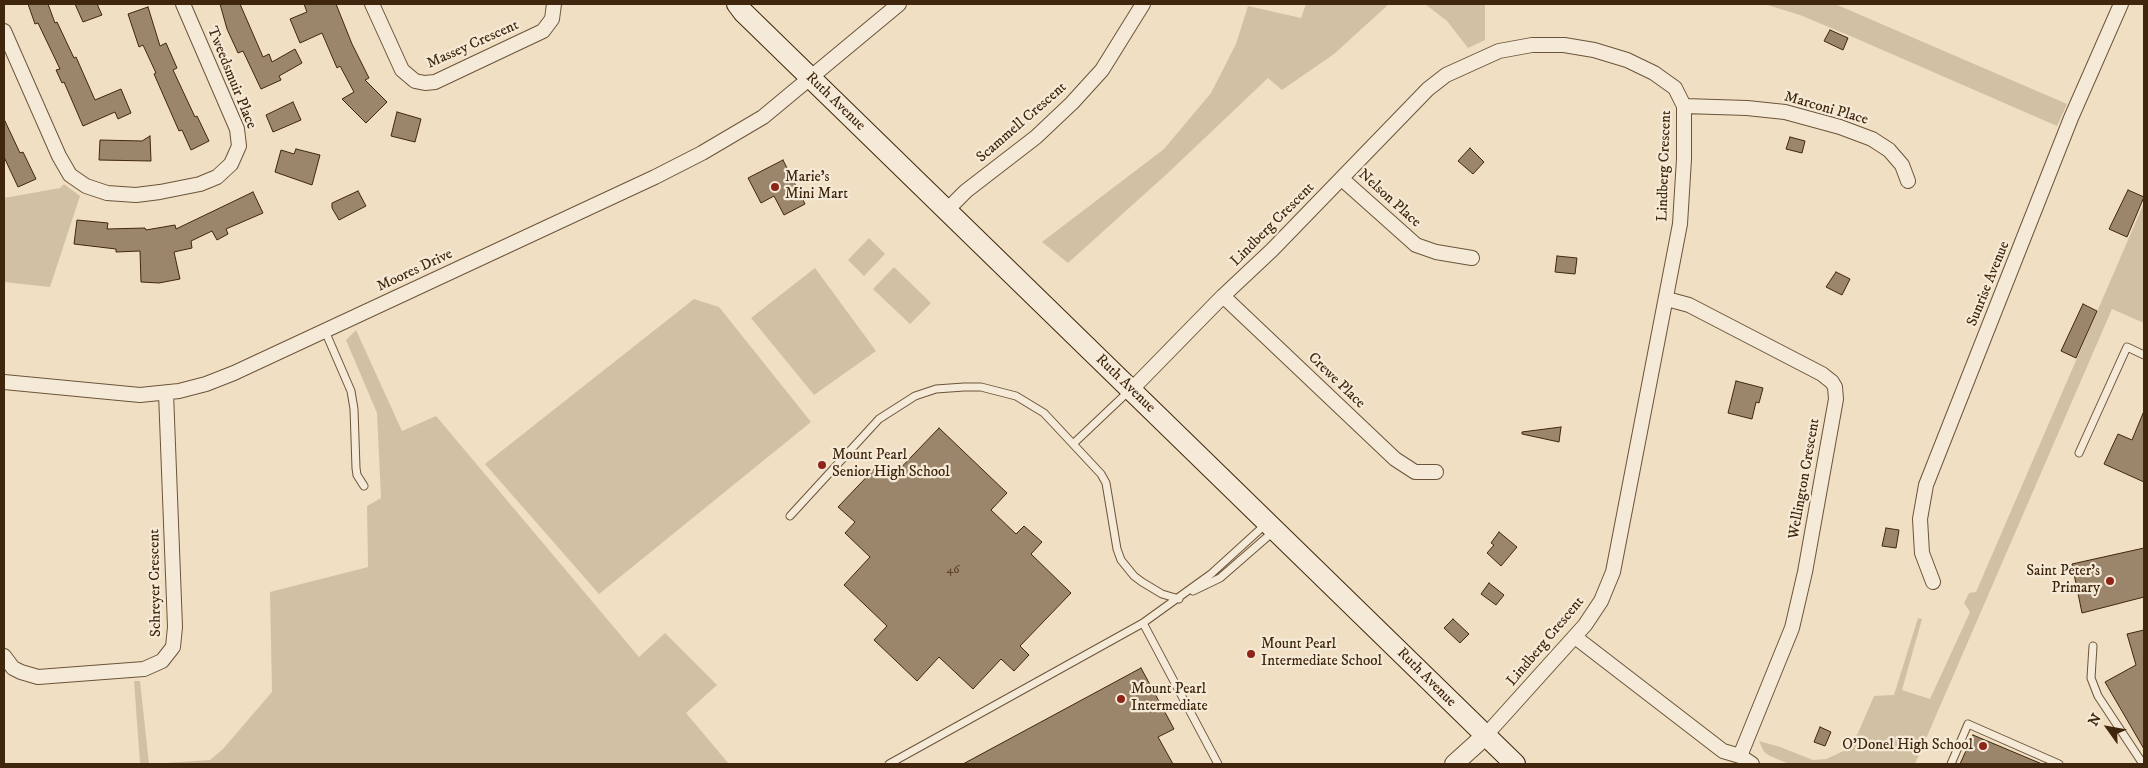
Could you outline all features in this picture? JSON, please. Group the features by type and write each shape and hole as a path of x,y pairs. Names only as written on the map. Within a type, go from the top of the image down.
{"main road":[{"name":"Ruth Avenue","path":"737,4 810,78 1515,764"}],"street":[{"name":"Tweedsmuir Place","path":"4,32 70,175 86,186 107,193 131,195 160,192 200,184 217,176 231,164 239,146 237,129 183,4"},
{"name":"Massey Crescent","path":"372,4 402,70 415,81 425,83 435,82 543,31 552,19 554,4"},
{"path":"810,78 899,4"},
{"name":"Scammell Crescent","path":"947,210 966,191 1036,137 1077,98 1102,70 1143,4"},
{"name":"Sunrise Avenue","path":"1933,582 1922,553 1920,519 1926,485 2071,118 2121,4"},
{"name":"Lindberg Crescent","path":"1131,390 1223,296 1272,250 1436,81 1483,57 1516,47 1564,45 1594,50 1627,60 1665,80 1674,88 1684,106 1682,203 1667,299 1617,556 1601,601 1575,637 1485,736"},
{"name":"Moores Drive","path":"4,382 120,394 166,392 219,379 695,157 752,124 810,78"},
{"name":"Marconi Place","path":"1684,106 1748,108 1785,112 1840,127 1872,139 1889,150 1902,165 1908,181"},
{"name":"Nelson Place","path":"1342,179 1416,245 1436,252 1472,258"},
{"name":"Crewe Place","path":"1223,296 1395,460 1415,472 1436,472"},
{"name":"Wellington Crescent","path":"1667,299 1689,305 1822,374 1832,382 1836,393 1805,572 1793,622 1783,652 1740,756"},
{"name":"Schreyer Crescent","path":"4,656 13,668 38,677 144,669 162,661 172,647 175,627 166,392"},
{"path":"1575,637 1723,751 1740,756 1752,764"},
{"path":"1454,764 1485,736"}],"lane":[{"path":"325,331 351,391 354,409 356,468 357,475 364,486"},
{"path":"2079,454 2127,347 2144,355"},
{"path":"790,516 879,419 911,398 936,389 980,387 1016,396 1044,413 1093,464 1106,483 1117,549 1121,560 1134,576 1162,594 1178,599 1220,578 1271,526"},
{"path":"1073,444 1131,390"},
{"path":"889,764 1143,624 1271,526"},
{"path":"1143,624 1218,764"},
{"path":"2093,646 2091,678 2098,696 2143,764"},
{"path":"1951,764 1968,724 2059,764"}],"shaded area":[{"path":"1306,4 1389,4 1334,54 1282,90 1268,78 1169,172 1068,263 1042,242 1164,149 1211,93 1236,44 1248,6 1301,18"},
{"path":"1425,4 1485,4 1485,40 1468,48 1447,21"},
{"path":"1764,4 1835,4 2067,104 2057,126 1800,15"},
{"path":"64,184 80,196 50,287 4,282 4,198 60,188"},
{"path":"2144,203 2144,323 2112,309 1915,764 1789,764 1764,752 1759,741 1813,760 1826,759 1848,749 1858,733 1874,696 1894,695 1918,618 1922,619 1902,690 1930,699 1970,612 1964,603 1969,593 1976,592"},
{"path":"869,238 885,254 864,276 848,260"},
{"path":"894,267 931,303 910,324 873,289"},
{"path":"815,268 876,351 814,395 751,318"},
{"path":"694,299 719,307 811,422 599,594 485,464"},
{"path":"356,330 402,431 436,416 639,657 665,633 717,685 686,713 729,764 149,764 210,760 223,749 272,692 270,592 368,567 367,506 381,498 377,413 346,340"},
{"path":"134,681 140,681 149,764 128,764 140,763"}],"building":[{"path":"28,4 48,4 55,23 57,22 74,58 76,57 95,100 121,89 131,113 118,119 115,112 83,126 64,82 62,83 56,70 60,69 38,23 35,24"},
{"path":"75,4 97,4 102,15 83,22"},
{"path":"220,4 240,4 263,57 269,54 272,62 295,49 302,63 279,76 281,80 261,89 243,51 238,53 227,29"},
{"path":"304,4 336,4 352,44 369,78 365,80 387,102 366,123 342,99 354,92 340,66 337,68 322,33 300,43 290,19 307,12"},
{"path":"148,7 160,46 166,43 177,68 173,70 195,117 197,116 209,141 191,150 182,130 179,131 143,45 139,47 128,14"},
{"path":"1830,30 1848,38 1843,50 1824,41"},
{"path":"293,102 301,120 273,132 266,115"},
{"path":"397,112 421,119 415,142 391,136"},
{"path":"4,119 20,153 23,152 36,179 18,187 4,157"},
{"path":"150,136 151,161 99,160 100,140 142,141"},
{"path":"1790,137 1805,141 1802,153 1786,149"},
{"path":"1470,148 1484,162 1473,174 1458,161"},
{"path":"296,149 320,155 312,185 275,172 281,150 294,154"},
{"name":"Marie's Mini Mart","path":"783,160 805,204 784,215 774,196 761,203 748,178"},
{"path":"2128,190 2144,197 2127,237 2109,229"},
{"path":"358,191 366,206 339,220 332,208 332,203"},
{"path":"253,192 263,213 226,229 228,234 217,240 212,231 191,241 192,248 174,252 180,279 159,283 141,282 140,251 116,252 116,249 74,244 77,220 108,223 107,229 145,228 146,230 175,225 176,229"},
{"path":"1557,256 1577,258 1575,274 1555,272"},
{"path":"1836,272 1850,279 1842,295 1826,287"},
{"path":"2083,304 2097,311 2076,358 2061,351"},
{"path":"1736,381 1763,388 1759,403 1756,402 1752,419 1728,413"},
{"path":"2144,411 2144,482 2104,464 2118,434 2132,440"},
{"path":"1561,427 1559,442 1522,434 1522,432"},
{"name":"Mount Pearl Senior High School","path":"939,428 1007,493 991,510 1016,534 1024,526 1042,542 1031,554 1071,593 1020,646 1029,655 1014,671 1001,659 973,689 939,657 917,681 874,640 887,626 844,585 870,557 845,533 855,522 838,507 878,465 892,477"},
{"path":"1886,528 1899,530 1896,548 1882,546"},
{"path":"1499,532 1517,547 1501,566 1487,553 1494,545 1491,543"},
{"name":"Saint Peter's Primary","path":"2144,548 2144,597 2082,613 2072,564"},
{"path":"1489,583 1504,595 1496,605 1481,594"},
{"path":"1453,619 1469,634 1460,643 1444,628"},
{"path":"2144,630 2144,749 2105,682 2136,665 2127,634"},
{"name":"Mount Pearl Intermediate","path":"1141,668 1174,729 1158,737 1173,764 963,764"},
{"path":"1820,727 1831,732 1825,746 1814,742"},
{"name":"O’Donel High School","path":"1973,735 2042,764 1960,764"}],"place":[{"name":"Marie's Mini Mart","path":"775,187"},
{"name":"Mount Pearl Senior High School","path":"822,465"},
{"name":"Saint Peter's Primary","path":"2110,581"},
{"name":"Mount Pearl Intermediate School","path":"1251,654"},
{"name":"Mount Pearl Intermediate","path":"1121,699"},
{"name":"O’Donel High School","path":"1983,746"}]}
